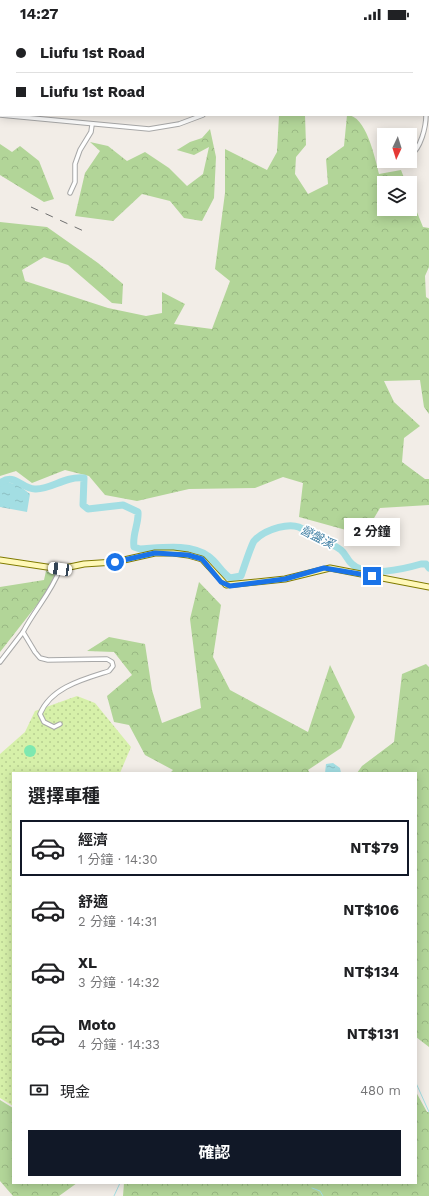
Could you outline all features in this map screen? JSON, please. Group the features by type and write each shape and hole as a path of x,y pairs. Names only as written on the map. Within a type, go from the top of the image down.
{"street":[{"path":"10,116 149,130 179,124 200,116"},
{"path":"417,147 426,125 426,116"},
{"path":"70,194 75,182 75,164 80,150 91,132 92,124"},
{"path":"0,560 60,569 84,564 115,562 155,553 173,553 202,559 226,585 285,579 330,568 429,586"},
{"path":"0,662 23,632 31,617 54,586 60,569"},
{"path":"23,632 40,658 48,660 107,659 112,662 113,666 109,671 66,687 53,696 44,705 40,714 44,722 54,727 60,724"}],"green space":[{"path":"279,116 305,116 306,145 296,157 295,174 308,194 328,184 326,159 344,146 347,116 350,116 354,117 359,122 369,138 379,174 401,170 403,176 377,176 377,216 417,216 417,212 423,227 429,228 429,267 425,276 426,297 429,299 429,414 424,407 420,380 384,381 394,402 420,426 404,438 402,462 425,479 429,479 429,505 380,508 364,535 299,517 303,483 283,477 255,488 189,489 137,501 105,495 89,476 65,470 32,483 16,471 0,476 0,222 47,227 98,263 123,284 122,304 112,303 68,265 44,257 22,270 25,281 108,308 146,316 162,313 162,292 185,304 174,324 212,329 230,281 215,269 225,193 225,149 267,170 277,152"},
{"path":"210,129 216,157 214,198 202,221 184,218 170,201 142,194 113,221 75,216 85,173 100,151 90,142 108,146 127,161 145,152 169,168 187,186 203,174 209,147 194,155 177,150 190,142 202,138"},
{"path":"0,144 12,152 20,146 39,161 54,199 44,202 0,175"},
{"path":"46,571 55,574 47,592 0,652 0,587 44,580"},
{"path":"199,582 221,605 213,657 230,690 308,732 330,665 355,717 341,748 308,770 309,772 171,772 173,770 145,755 129,725 114,722 107,696 132,675 114,652 87,651 109,637 145,644 152,690 162,723 201,708 190,619"},
{"path":"426,664 429,667 429,1047 417,1038 417,772 358,772 362,766 394,742 402,674"},
{"path":"77,696 95,703 131,747 120,772 12,772 12,1105 0,1098 0,754 25,732 35,711"},
{"path":"28,745 32,745 36,751 32,757 28,757 24,753 24,749"},
{"path":"417,1094 427,1112 429,1112 429,1196 123,1196 124,1184 417,1184"},
{"path":"0,1100 12,1107 12,1184 76,1184 59,1196 13,1196 0,1181"}],"water":[{"path":"4,482 17,484 30,494 27,512 0,507 0,486"},
{"path":"333,763 340,768 341,772 325,772 326,764"}],"waterway":[{"name":"營盤溪","path":"0,483 10,479 26,487 41,489 70,479 84,478 83,505 88,509 123,505 138,512 134,547 140,549 166,547 193,549 211,558 230,578 241,576 254,541 264,533 286,526 300,528 332,544 341,550 352,564 366,571 395,570 421,564 426,564 429,568"},
{"path":"417,1085 429,1112"},
{"path":"114,1196 120,1184"},
{"path":"312,1188 320,1191 323,1196"}],"railway":[{"path":"31,207 88,233"}],"route":[{"path":"115,562 155,553 173,553 197,556 207,563 221,582 230,586 285,579 324,568 372,576"}]}
